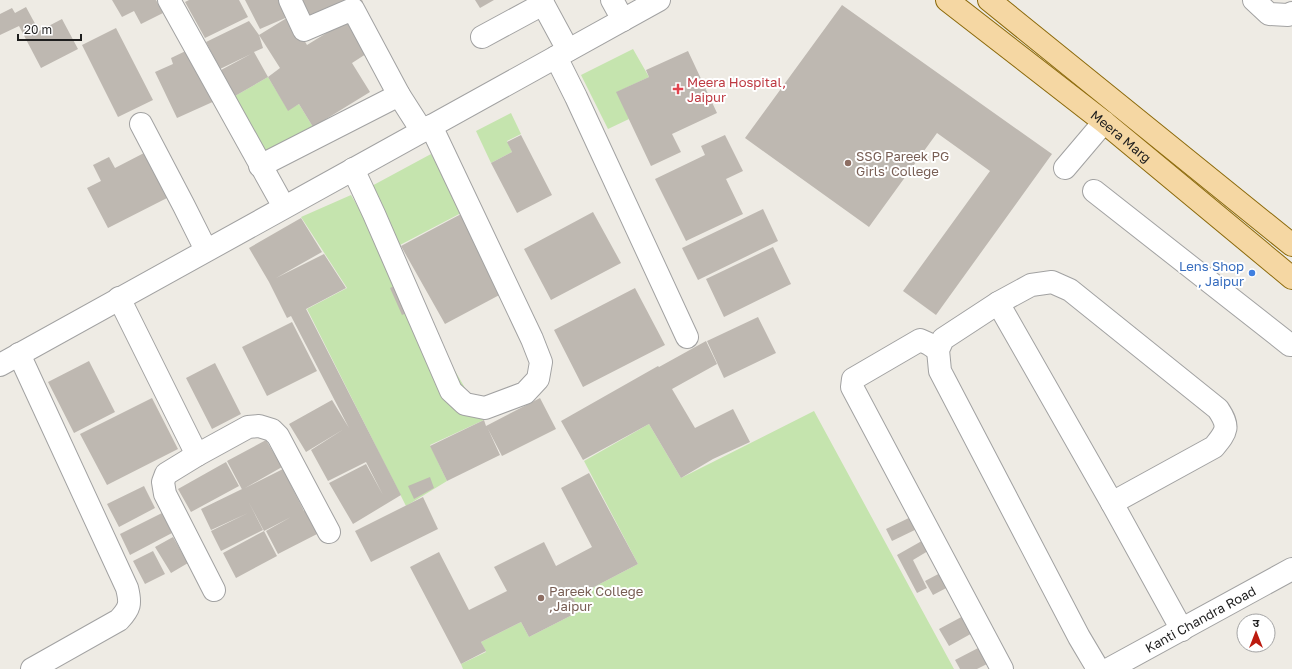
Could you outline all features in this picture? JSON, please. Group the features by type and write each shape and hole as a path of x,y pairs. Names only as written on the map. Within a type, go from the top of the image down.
{"main road":[{"name":"Meera Marg","path":"947,0 1104,122 1292,278"},
{"name":"Meera Marg","path":"990,0 1292,245"}],"street":[{"path":"169,0 284,207"},
{"path":"290,0 304,30 353,9 399,94 426,128 529,332 541,362 538,379 525,393 485,408 465,404 451,391 374,214 353,170"},
{"path":"612,0 623,20"},
{"path":"32,669 119,620 128,612 130,601 127,588 6,359 353,170 426,128 659,0"},
{"path":"1254,0 1269,14 1288,15 1292,13"},
{"path":"482,37 542,2 562,54 576,97 687,337"},
{"path":"260,166 399,94"},
{"path":"1065,168 1104,122"},
{"path":"141,124 206,250"},
{"path":"1094,191 1290,345 1292,345"},
{"path":"1098,669 1079,638 940,370 938,350 943,339 998,303 1031,285 1052,282 1070,290 1218,409 1223,416 1226,427 1223,436 1214,447 1112,503"},
{"path":"119,298 197,455"},
{"path":"998,303 1112,503 1182,630"},
{"path":"938,350 920,340 853,379 852,387 1002,669"},
{"path":"214,590 165,494 163,482 166,474 248,427 259,426 272,430 278,436 329,532"},
{"name":"Kanti Chandra Road","path":"1110,669 1292,570"}],"green space":[{"path":"633,49 649,77 617,92 629,119 608,129 581,75"},
{"path":"268,77 288,110 299,104 313,127 263,153 235,96"},
{"path":"511,113 521,134 507,141 512,152 491,163 476,131"},
{"path":"431,154 463,212 400,245 368,188"},
{"path":"351,195 484,420 430,445 447,481 406,506 307,309 347,288 301,217"},
{"path":"814,411 954,669 463,669 461,664 486,652 481,642 521,622 529,637 580,611 573,598 638,564 584,461 649,424 681,478"}],"building":[{"path":"112,0 156,0 163,13 141,24 134,11 122,17"},
{"path":"189,0 239,0 248,17 205,38 185,2"},
{"path":"245,0 285,0 290,16 260,29"},
{"path":"298,0 362,0 363,2 307,22"},
{"path":"475,0 494,0 480,8"},
{"name":"SSG Pareek PG Girls' College","path":"842,5 1052,154 936,315 903,291 990,171 937,133 869,227 745,138"},
{"path":"26,7 39,31 62,19 78,49 41,68 19,26 0,35 0,14 12,8 15,13"},
{"path":"290,16 307,45 346,21 366,54 352,63 370,92 313,127 299,104 288,111 268,77 280,68 259,35"},
{"path":"249,21 259,35 263,48 254,52 268,77 235,96 221,70 251,54 220,69 206,42"},
{"path":"116,28 153,100 118,117 82,45"},
{"path":"192,48 217,100 177,118 155,72 173,64 171,58"},
{"path":"688,51 717,113 672,134 681,152 651,166 616,92 649,77 646,70"},
{"path":"521,135 552,195 517,213 491,163 512,152 507,142"},
{"path":"725,135 743,171 726,179 743,214 686,241 655,179 705,155 701,146"},
{"path":"144,153 167,198 108,228 87,188 101,181 93,165 109,157 115,168"},
{"path":"763,209 778,241 698,280 682,248"},
{"path":"593,212 621,263 551,300 524,249"},
{"path":"463,213 505,292 445,324 401,246"},
{"path":"301,218 322,252 276,278 324,254 346,288 306,309 401,495 353,524 329,483 366,464 383,495 366,462 328,481 311,450 344,429 306,452 289,424 332,400 349,428 291,316 287,318 269,282 249,248"},
{"path":"773,247 791,284 724,317 706,279"},
{"path":"403,282 415,309 402,315 390,288"},
{"path":"635,288 665,345 583,387 554,330"},
{"path":"758,317 776,353 724,378 707,341"},
{"path":"292,322 317,371 267,396 242,347"},
{"path":"706,341 717,364 672,389 695,428 733,409 750,442 713,459 681,478 649,424 583,460 561,421 658,366 659,367"},
{"path":"89,361 115,412 74,433 48,382"},
{"path":"215,363 241,414 212,429 186,378"},
{"path":"152,398 178,449 107,485 80,434"},
{"path":"540,398 556,429 502,456 488,429 500,455 447,481 430,446 484,420 486,426"},
{"path":"266,440 282,467 245,488 283,469 304,511 306,510 319,533 278,554 266,531 291,517 264,531 227,461"},
{"path":"226,462 239,486 191,512 178,489"},
{"path":"589,473 638,564 573,598 580,611 529,637 521,622 481,642 486,651 461,664 410,567 439,552 469,610 507,591 494,567 544,542 556,566 592,547 561,488"},
{"path":"430,477 434,488 414,499 408,486"},
{"path":"144,486 155,508 119,527 107,504"},
{"path":"242,489 263,530 221,551 211,531 248,513 211,530 201,509"},
{"path":"423,497 438,529 371,562 355,531"},
{"path":"162,513 172,533 130,555 120,534"},
{"path":"915,515 921,527 892,541 886,529"},
{"path":"264,531 277,556 236,578 223,553"},
{"path":"173,537 188,563 171,573 155,547"},
{"path":"927,538 933,548 913,560 927,588 917,593 897,555"},
{"path":"153,551 165,574 145,584 133,561"},
{"path":"944,571 952,585 933,595 925,581"},
{"path":"967,614 976,631 949,646 939,629"},
{"path":"982,646 991,662 977,669 960,669 955,660"}],"place":[{"name":"Meera Hospital, Jaipur","path":"678,89"},
{"name":"SSG Pareek PG Girls' College","path":"848,163"},
{"name":"Lens Shop , Jaipur","path":"1252,273"},
{"name":"Pareek College ,Jaipur","path":"541,598"}]}
